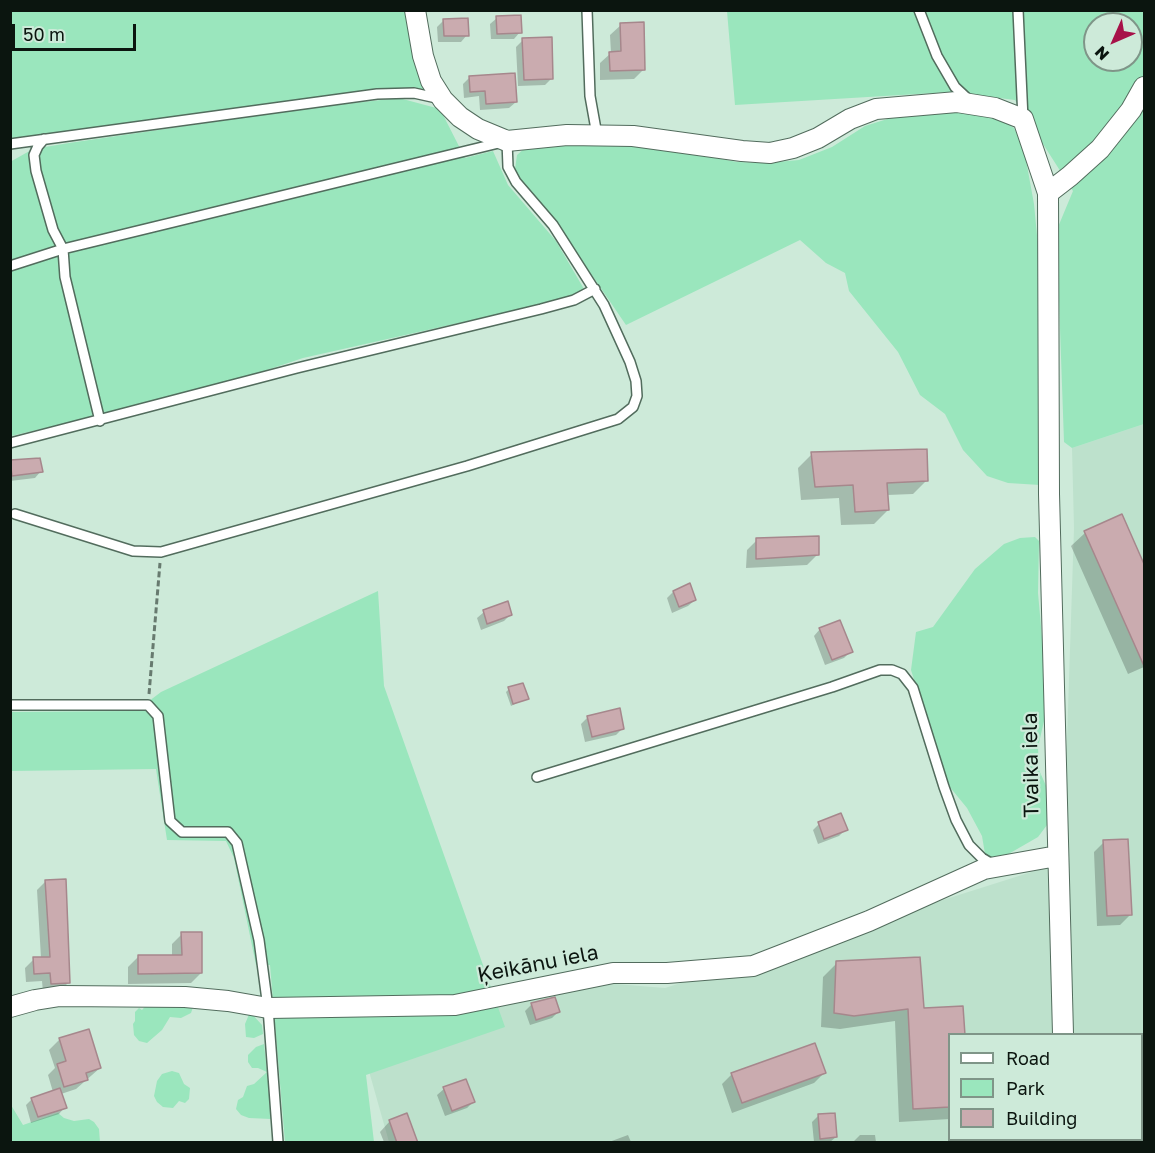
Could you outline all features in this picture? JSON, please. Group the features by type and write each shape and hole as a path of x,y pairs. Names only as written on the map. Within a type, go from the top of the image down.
{"street":[{"path":"415,10 423,57 431,81 443,100 460,117 478,129 507,141 567,135 633,135 770,153 793,148 818,138 850,119 876,109 957,102 995,108 1023,119"},
{"path":"1048,193 1100,148 1131,110 1144,87"},
{"name":"Tvaika iela","path":"1023,119 1048,193 1049,494 1063,1033"},
{"name":"Ķeikānu iela","path":"10,1007 60,996 150,996 228,1001 268,1008 455,1005 613,973 668,973 753,966 869,921 984,869 1057,856"}],"lane":[{"path":"587,10 590,96 597,135"},
{"path":"919,10 937,56 955,87 973,104"},
{"path":"1018,10 1023,119"},
{"path":"10,144 377,94 414,93 443,100"},
{"path":"44,139 34,155 36,171 53,230 63,249 65,277 100,421"},
{"path":"10,267 63,249 507,141 508,167 516,182 553,225 595,289 630,362 636,381 637,396 633,407 626,415 618,419 467,466 161,552 134,551 15,514"},
{"path":"10,443 297,368 541,309 574,300 595,289"},
{"path":"537,777 821,691 880,670 892,670 902,674 913,688 944,787 956,820 969,845 981,858 998,866"},
{"path":"10,705 148,705 158,716 170,821 182,832 228,832 237,843 259,940 268,1008 278,1143"}],"path":[{"path":"148,705 161,552"}],"shaded area":[{"path":"1144,424 1144,1142 389,1142 354,1018 615,984 665,988 1063,862 1074,528 1072,448"}],"green space":[{"path":"11,11 410,11 427,90 410,89 11,141"},
{"path":"727,11 1144,11 1144,424 1072,448 1064,442 1057,243 1058,227 1073,191 1015,100 951,92 735,105"},
{"path":"399,98 440,109 465,158 493,151 508,185 556,241 584,289 570,298 303,358 207,390 11,436 10,162 33,149 69,143 309,108"},
{"path":"964,110 995,116 1014,128 1024,149 1034,204 1044,308 1040,485 1008,483 987,476 963,450 945,414 920,395 898,352 849,291 845,273 826,263 800,240 626,325 548,211 522,182 515,169 517,155 525,148 589,142 675,150 737,162 765,163 799,160 832,147 865,126 897,116"},
{"path":"1035,537 1039,541 1038,593 1048,704 1038,747 1039,770 1051,797 1047,825 1038,837 1005,856 992,858 985,854 982,836 967,808 949,786 934,743 911,670 916,632 933,627 975,569 1004,544 1020,538"},
{"path":"378,591 384,686 505,1027 366,1075 374,1142 285,1142 270,965 256,965 234,858 226,841 167,840 156,769 11,771 10,712 136,711 161,692"},
{"path":"149,1002 193,1007 191,1013 181,1018 170,1017 162,1030 147,1043 139,1041 134,1035 133,1024 135,1012 139,1008 142,1010"},
{"path":"250,1012 262,1025 263,1034 254,1038 246,1037 245,1024"},
{"path":"264,1044 267,1071 271,1119 249,1118 241,1115 236,1109 238,1100 243,1097 247,1086 254,1084 267,1072 252,1068 248,1062 248,1055 256,1047"},
{"path":"172,1071 179,1073 184,1084 190,1088 189,1099 185,1103 179,1101 173,1108 163,1107 154,1096 157,1081 162,1074"},
{"path":"11,1105 23,1125 58,1113 74,1121 89,1119 99,1129 100,1142 11,1142"}],"building":[{"path":"521,15 522,33 497,34 496,16"},
{"path":"468,18 469,36 444,36 443,19"},
{"path":"644,22 645,70 610,71 609,52 621,51 620,23"},
{"path":"552,37 553,79 524,80 522,38"},
{"path":"515,73 517,102 486,104 485,91 470,92 469,76"},
{"path":"927,449 928,481 887,483 889,510 855,512 853,485 815,487 811,452"},
{"path":"40,458 43,472 12,476 10,460"},
{"path":"1122,514 1144,564 1144,666 1084,531"},
{"path":"819,536 819,555 756,559 756,538"},
{"path":"690,583 696,600 679,607 673,591"},
{"path":"508,601 512,615 487,624 483,610"},
{"path":"840,620 853,652 832,660 819,628"},
{"path":"523,683 529,699 513,704 508,687"},
{"path":"620,708 624,729 592,737 587,716"},
{"path":"841,813 848,830 824,839 818,822"},
{"path":"1128,839 1132,915 1107,916 1103,840"},
{"path":"66,879 70,983 51,984 50,973 34,974 33,957 50,957 45,880"},
{"path":"181,932 202,932 202,973 138,974 138,955 182,955"},
{"path":"920,957 924,1008 963,1006 965,1033 948,1033 948,1107 913,1109 908,1009 854,1016 834,1013 836,961"},
{"path":"555,997 560,1012 536,1020 531,1003"},
{"path":"89,1029 101,1068 86,1073 88,1080 64,1087 57,1064 66,1061 59,1038"},
{"path":"815,1043 826,1073 742,1103 731,1073"},
{"path":"466,1079 475,1102 452,1111 443,1087"},
{"path":"60,1088 67,1108 38,1117 31,1098"},
{"path":"407,1113 418,1143 397,1143 389,1120"},
{"path":"835,1113 837,1137 820,1139 818,1114"}]}
